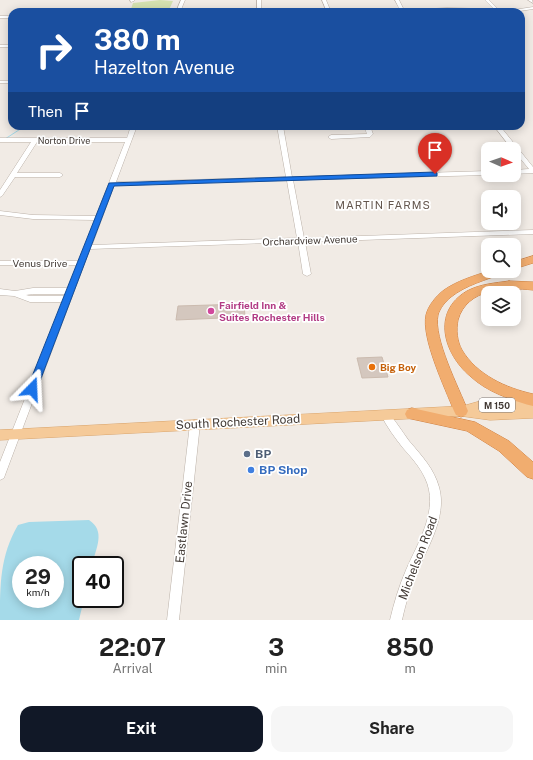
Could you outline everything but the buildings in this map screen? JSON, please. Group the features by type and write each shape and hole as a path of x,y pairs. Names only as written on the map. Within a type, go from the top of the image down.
{"highway":[{"path":"521,263 533,259"},
{"path":"461,411 433,335 432,314 437,305 451,291 468,282 481,278"},
{"path":"533,286 500,285 488,287 468,296 460,302 455,310 450,333 454,346 461,358 485,381 504,391 533,401"},
{"path":"412,414 452,421 476,429 504,446 533,472"}],"main road":[{"name":"South Rochester Road","path":"0,435 461,411 484,405 533,401"},
{"name":"South Rochester Road","path":"461,411 490,415 533,413"}],"street":[{"path":"487,0 494,8"},
{"path":"0,475 132,130"},
{"path":"281,130 307,274"},
{"path":"331,137 368,136 370,134 368,130"},
{"path":"500,130 533,171"},
{"name":"Norton Drive","path":"0,140 128,140"},
{"path":"0,195 36,140"},
{"path":"521,172 533,171"},
{"path":"111,184 481,173"},
{"path":"13,175 60,175"},
{"path":"0,213 34,218 98,218"},
{"name":"Orchardview Avenue","path":"87,247 533,232"},
{"name":"Venus Drive","path":"0,263 81,263"},
{"path":"0,292 15,294 30,299 68,295"},
{"name":"Michelson Road","path":"386,415 395,431 426,469 435,490 437,504 434,517 412,569 396,620"},
{"name":"Eastlawn Drive","path":"173,620 195,424"}],"green space":[{"path":"160,0 173,1 170,8 131,8 133,3"}],"water":[{"path":"89,520 94,524 98,535 94,556 72,556 72,608 82,608 79,620 0,620 0,594 4,559 18,525 29,522"}],"waterway":[{"path":"5,139 19,130"}],"place":[{"name":"Fairfield Inn & Suites Rochester Hills","path":"211,311"},
{"name":"Big Boy","path":"372,367"},
{"name":"BP","path":"247,454"},
{"name":"BP Shop","path":"251,470"}],"district":[{"name":"MARTIN FARMS","path":"383,205"}],"route":[{"path":"32,389 111,184 435,174"}]}
